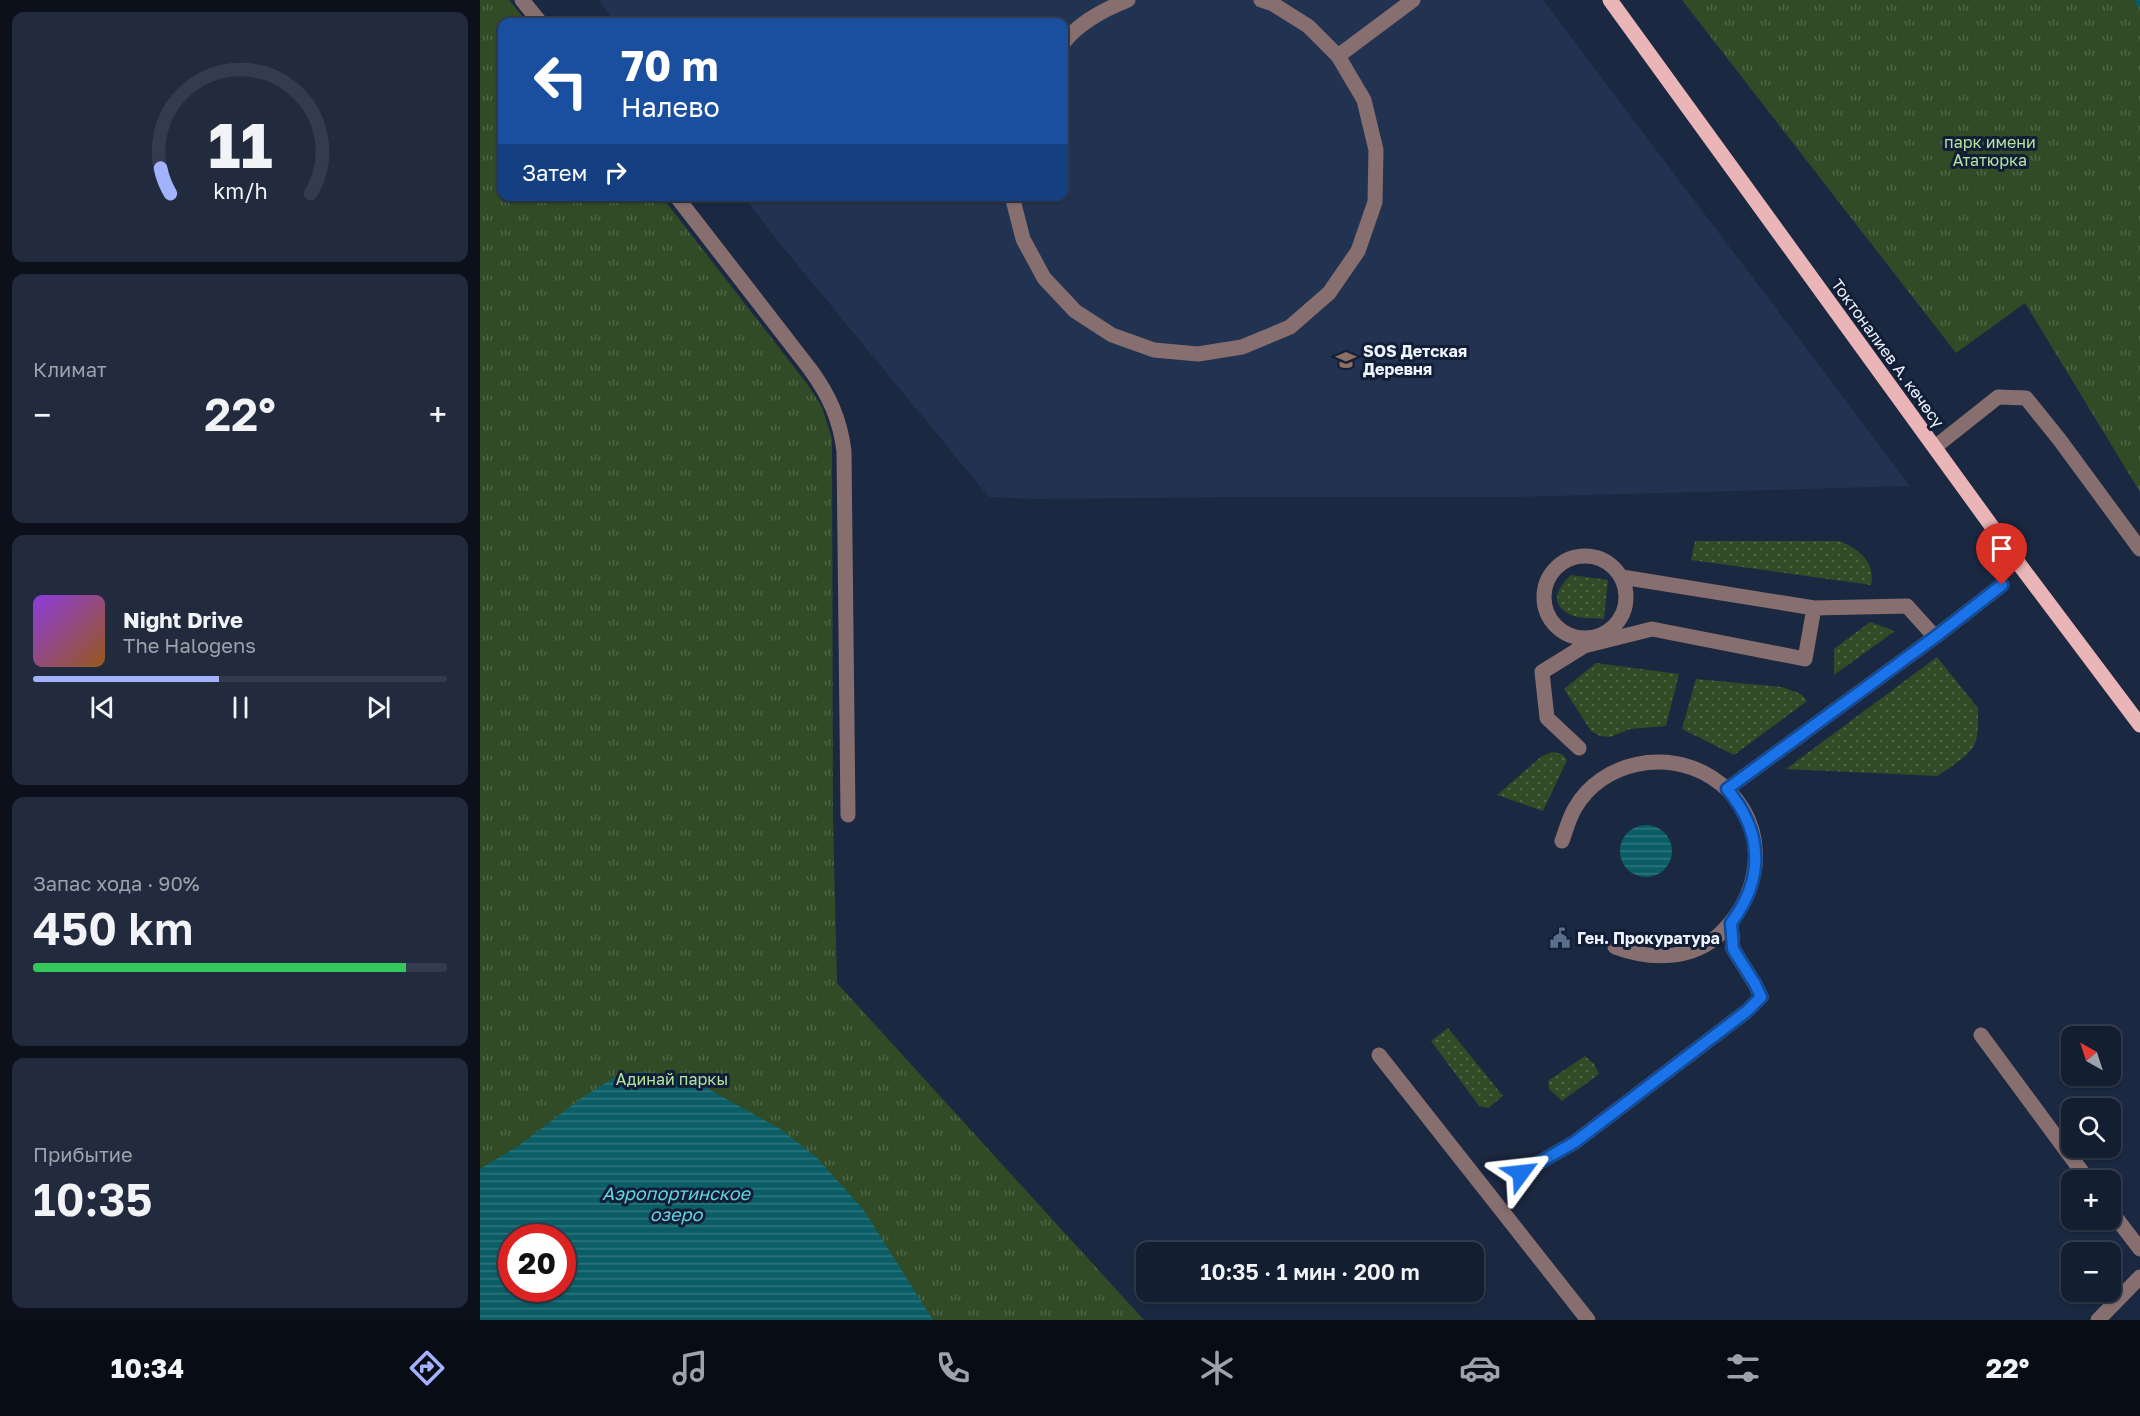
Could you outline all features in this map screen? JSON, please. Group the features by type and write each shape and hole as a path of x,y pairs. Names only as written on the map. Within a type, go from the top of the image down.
{"main road":[{"name":"Токтоналиев А. көчөсү","path":"1610,0 2139,723"}],"street":[{"path":"522,0 537,18"},
{"path":"1068,37 1106,9 1128,0"},
{"path":"1012,201 1023,239 1044,278 1075,311 1112,335 1154,350 1198,354 1242,347 1290,327 1329,293 1358,250 1375,202 1376,150 1364,100 1338,56 1308,26 1273,4 1261,0"},
{"path":"1338,56 1413,0"},
{"path":"680,201 810,369 829,398 841,429 844,451 848,815"},
{"path":"1935,447 1998,397 2026,398 2140,549"},
{"path":"1622,577 1627,590 1622,616 1614,627 1602,635 1589,638 1575,637 1563,631 1553,622 1546,610 1544,597 1546,583 1552,571 1575,556 1589,555 1614,566 1622,577 1814,608 1907,606 1935,637"},
{"path":"1727,789 1935,637 2002,585"},
{"path":"1579,748 1547,718 1542,672 1584,646 1652,629 1805,659 1814,608"},
{"path":"1562,841 1576,806 1589,791 1603,778 1638,763 1657,761 1686,766 1712,777 1727,789 1748,820 1754,838 1755,874 1742,909 1718,936 1703,946 1677,954 1650,956 1615,947"},
{"path":"1521,1173 1584,1135 1747,1011 1761,997 1733,949 1731,923"},
{"path":"1981,1035 2081,1170"},
{"path":"1379,1055 1587,1320"},
{"path":"2121,1224 2140,1249"},
{"path":"2098,1320 2140,1278"}],"shaded area":[{"name":"SOS Детская Деревня","path":"598,0 1543,0 1910,486 1517,497 1036,499 989,497 747,201 1068,201 1068,18 612,18"}],"green space":[{"name":"Адинай паркы","path":"480,0 509,0 524,18 498,18 498,201 665,201 808,385 822,407 832,439 833,819 837,983 1144,1320 480,1320"},
{"name":"парк имени Ататюрка","path":"1682,0 2140,0 2140,492 2025,303 1956,353"},
{"path":"1695,541 1839,541 1864,557 1871,569 1871,585 1691,560"},
{"path":"1571,575 1608,580 1604,619 1574,616 1566,612 1558,603 1558,592"},
{"path":"1870,622 1895,631 1834,675 1834,649"},
{"path":"1937,657 1978,708 1976,742 1968,754 1937,776 1786,769"},
{"path":"1596,663 1679,674 1666,726 1630,729 1610,737 1600,736 1591,731 1564,689"},
{"path":"1696,679 1782,687 1801,694 1807,701 1734,755 1682,729"},
{"path":"1552,752 1562,754 1567,760 1543,811 1497,795 1542,756"},
{"path":"1448,1028 1503,1096 1488,1108 1479,1106 1431,1041"},
{"path":"1585,1056 1594,1064 1599,1074 1562,1101 1549,1089 1548,1081"}],"water":[{"path":"1646,825 1656,827 1664,833 1670,841 1672,851 1670,861 1664,869 1656,875 1646,877 1636,875 1628,869 1622,861 1620,851 1622,841 1628,833 1636,827"},
{"name":"Аэропортинское озеро","path":"638,1072 668,1074 703,1086 782,1130 816,1157 863,1209 933,1320 480,1320 480,1169 518,1146 583,1097 618,1075"}],"place":[{"name":"SOS Детская Деревня","path":"1346,360"},
{"name":"Ген. Прокуратура","path":"1560,938"}],"route":[{"path":"1521,1173 1575,1142 1747,1011 1761,997 1733,949 1731,923 1742,909 1750,892 1755,874 1756,855 1754,838 1748,820 1727,789 1935,637 2002,585"}]}
